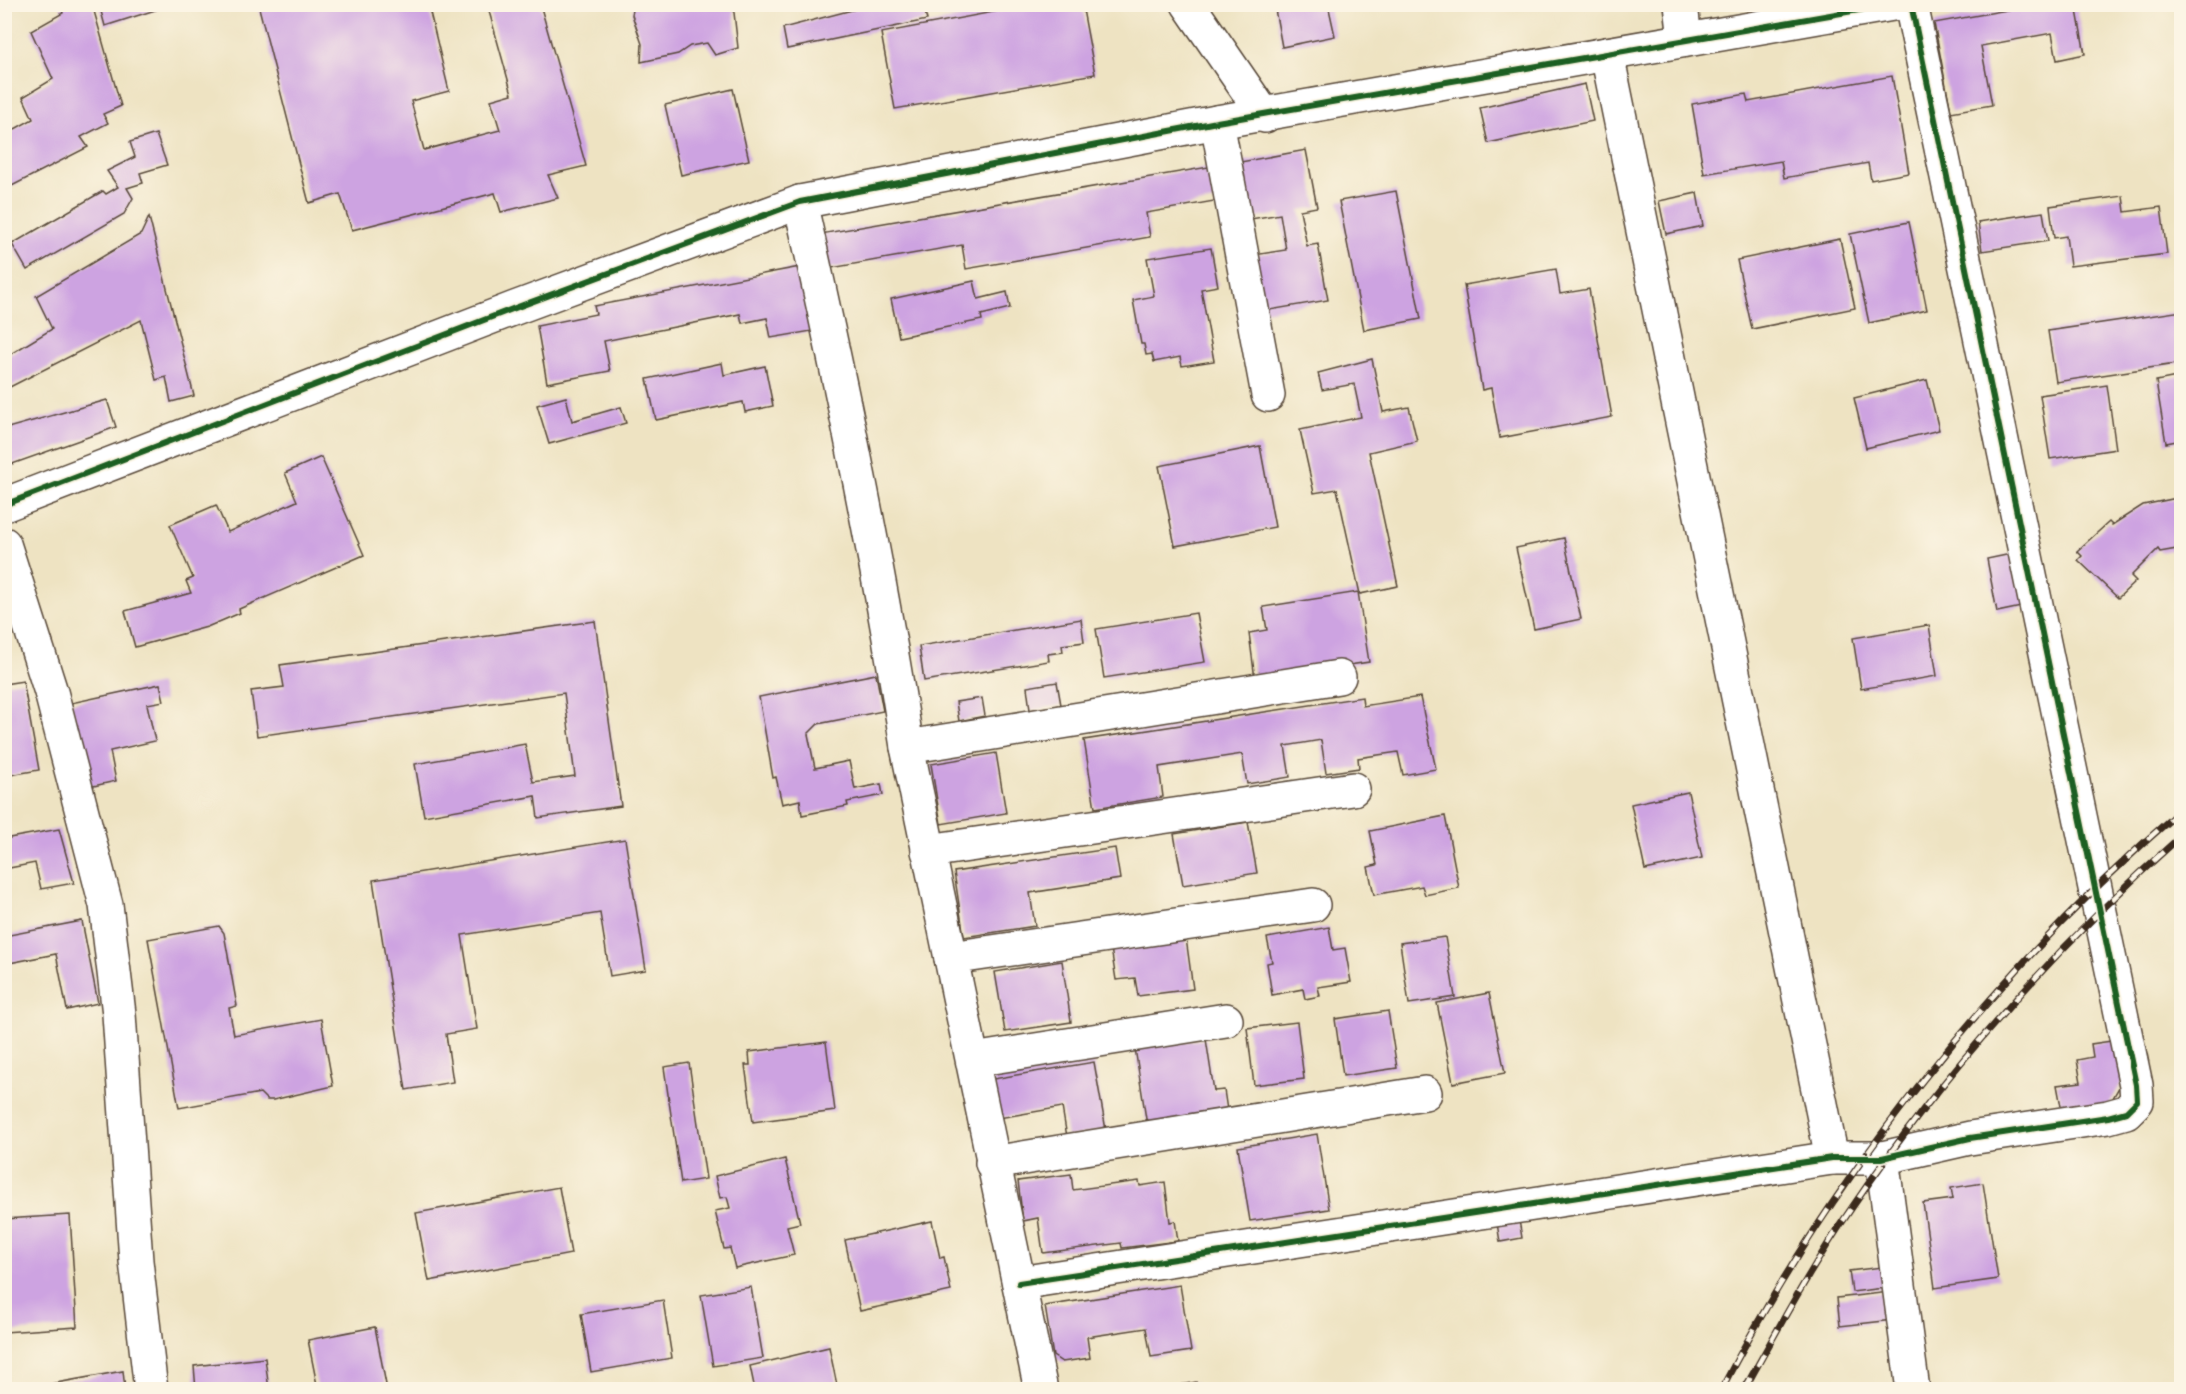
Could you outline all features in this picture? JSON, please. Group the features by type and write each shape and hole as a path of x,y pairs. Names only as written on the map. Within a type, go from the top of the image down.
{"street":[{"path":"1188,4 1265,116"},
{"path":"1681,4 1685,40"},
{"path":"4,505 515,308 800,202 1217,122 1265,116 1893,4"},
{"path":"1019,1283 1832,1158 1882,1158 1970,1138 2108,1117 2126,1112 2137,1101 2136,1085 1911,4"},
{"path":"1607,54 1832,1158"},
{"path":"1217,122 1268,395"},
{"path":"800,202 837,363 891,646 907,747 1041,1389"},
{"path":"4,544 51,692 106,905 119,1014 136,1261 151,1389"},
{"path":"907,747 1339,677"},
{"path":"928,850 1353,789"},
{"path":"951,958 1313,905"},
{"path":"973,1060 1226,1020"},
{"path":"992,1163 1425,1093"},
{"path":"1882,1158 1913,1389"}],"building":[{"path":"60,4 92,4 121,106 103,114 108,123 81,137 88,147 4,190 4,135 33,119 23,97 53,79 31,31 63,13"},
{"path":"99,4 171,4 171,5 105,26"},
{"path":"258,4 428,4 449,91 411,101 424,150 500,130 491,100 512,94 487,4 540,4 586,166 548,175 558,198 501,212 495,193 352,230 340,194 309,203"},
{"path":"634,4 733,4 738,48 715,55 707,43 690,46 678,54 641,62 642,44 632,15"},
{"path":"875,4 923,4 927,20 787,49 783,28"},
{"path":"1036,4 1082,4 1095,74 895,109 881,33"},
{"path":"1274,4 1328,4 1335,36 1282,47"},
{"path":"2035,5 2076,5 2085,54 2057,60 2052,33 1981,46 1992,105 1951,112 1934,23"},
{"path":"1892,76 1909,173 1871,180 1868,163 1784,178 1781,161 1704,174 1692,104 1746,94 1748,102"},
{"path":"1585,84 1593,121 1488,143 1480,108"},
{"path":"733,89 749,160 681,175 665,105"},
{"path":"156,134 167,165 140,173 143,183 127,188 133,198 124,214 27,270 12,244 103,191 106,194 118,187 107,171 135,157 130,142"},
{"path":"1306,150 1317,207 1300,210 1307,246 1318,244 1328,300 1264,311 1254,255 1286,250 1280,214 1245,220 1235,163"},
{"path":"1214,166 1220,200 1146,213 1150,237 966,269 962,245 826,269 820,234"},
{"path":"1396,191 1421,319 1364,330 1339,201"},
{"path":"1697,193 1703,226 1666,234 1659,201"},
{"path":"2123,196 2125,212 2161,207 2167,254 2070,266 2066,236 2054,238 2050,206"},
{"path":"2043,212 2048,241 1982,251 1978,222"},
{"path":"149,217 194,396 171,402 166,377 156,380 141,320 4,390 4,358 52,329 36,296 141,234"},
{"path":"1909,222 1927,310 1869,323 1850,234"},
{"path":"1840,239 1855,308 1752,329 1737,260"},
{"path":"1211,248 1218,286 1201,289 1214,361 1182,366 1180,357 1154,362 1152,354 1146,355 1144,344 1141,344 1133,300 1154,296 1147,258"},
{"path":"800,267 812,331 771,338 767,318 742,323 740,314 604,341 610,371 547,383 537,326 596,314 594,306"},
{"path":"1556,269 1560,294 1589,289 1612,417 1500,438 1491,388 1482,390 1464,285"},
{"path":"974,281 978,299 1007,292 1010,308 981,315 982,320 899,337 891,299"},
{"path":"2182,311 2182,363 2056,382 2048,331"},
{"path":"1372,359 1383,412 1409,407 1417,441 1369,452 1398,586 1360,594 1337,489 1314,493 1300,430 1361,417 1354,384 1322,390 1318,373"},
{"path":"722,363 724,375 765,366 773,406 745,412 743,402 656,420 647,379"},
{"path":"2182,376 2182,440 2166,443 2156,381"},
{"path":"1927,380 1939,430 1866,448 1854,398"},
{"path":"2107,385 2116,449 2050,459 2040,395"},
{"path":"566,397 572,421 621,407 626,423 549,444 537,405"},
{"path":"107,400 116,427 4,467 4,429"},
{"path":"1260,446 1275,527 1175,546 1159,466"},
{"path":"321,457 364,555 239,609 240,613 207,627 135,647 125,611 191,593 186,581 193,578 170,525 216,505 228,532 297,501 285,473"},
{"path":"2182,497 2182,548 2160,552 2158,549 2131,576 2136,581 2118,598 2078,560 2082,556 2077,551 2109,522 2112,525 2143,505"},
{"path":"1564,538 1581,619 1534,629 1516,548"},
{"path":"2016,553 2026,606 1997,612 1987,559"},
{"path":"1358,592 1369,662 1255,679 1249,633 1267,630 1263,607"},
{"path":"1196,613 1205,662 1104,678 1096,629"},
{"path":"1081,619 1084,642 1062,645 1063,652 1048,654 1049,661 924,681 919,646"},
{"path":"595,621 621,806 538,818 535,796 424,816 415,764 525,744 533,782 575,776 564,693 257,736 251,691 284,687 280,665"},
{"path":"1929,625 1937,676 1861,689 1853,638"},
{"path":"876,674 883,711 818,724 808,734 815,768 849,761 855,789 881,784 883,795 847,802 848,806 802,815 800,800 782,804 776,777 773,778 759,697"},
{"path":"23,681 39,770 4,776 4,684"},
{"path":"1057,682 1061,705 1030,710 1027,687"},
{"path":"160,684 164,701 147,704 155,741 110,751 116,781 89,787 71,703"},
{"path":"1362,697 1363,706 1420,697 1436,769 1403,775 1398,752 1358,758 1359,768 1326,773 1321,740 1285,746 1290,777 1247,784 1242,754 1159,767 1163,797 1095,808 1084,740"},
{"path":"982,698 985,716 959,721 956,702"},
{"path":"996,753 1006,813 941,824 931,764"},
{"path":"1688,792 1702,858 1645,870 1631,804"},
{"path":"1445,816 1459,888 1425,895 1422,886 1374,895 1368,867 1377,865 1370,831"},
{"path":"1248,822 1257,873 1183,885 1174,834"},
{"path":"59,829 74,883 41,889 35,863 4,869 4,839"},
{"path":"625,839 646,970 610,976 600,913 462,935 477,1029 446,1034 453,1082 406,1090 373,880"},
{"path":"1115,848 1120,879 1030,893 1035,926 964,937 954,872"},
{"path":"82,921 98,1003 67,1010 56,954 4,964 4,936"},
{"path":"219,926 224,933 237,1006 229,1008 234,1035 321,1019 333,1086 273,1100 267,1100 260,1093 179,1108 148,939"},
{"path":"1329,927 1333,950 1345,948 1351,982 1318,987 1320,996 1305,999 1303,989 1272,995 1267,963 1272,962 1267,938"},
{"path":"1445,937 1455,997 1409,1004 1400,943"},
{"path":"1186,938 1193,989 1138,996 1135,978 1116,980 1111,948"},
{"path":"1062,961 1071,1022 1005,1032 995,972"},
{"path":"1489,993 1505,1073 1453,1083 1437,1003"},
{"path":"1388,1011 1397,1068 1343,1076 1335,1019"},
{"path":"1297,1022 1304,1079 1254,1085 1247,1028"},
{"path":"1206,1039 1214,1091 1224,1090 1228,1117 1155,1127 1146,1119 1135,1048"},
{"path":"2118,1040 2124,1078 2109,1105 2062,1112 2057,1085 2081,1082 2077,1060 2093,1057 2091,1044"},
{"path":"826,1042 835,1111 753,1122 745,1065 750,1065 749,1052"},
{"path":"1094,1062 1106,1130 1067,1137 1062,1107 999,1118 993,1079"},
{"path":"689,1063 706,1179 681,1183 664,1067"},
{"path":"1317,1134 1329,1209 1250,1221 1238,1147"},
{"path":"785,1159 800,1223 787,1226 794,1255 735,1268 730,1248 724,1249 715,1211 730,1208 727,1197 720,1198 715,1176"},
{"path":"1071,1174 1073,1190 1139,1181 1140,1186 1165,1182 1170,1222 1175,1221 1178,1241 1122,1248 1121,1243 1043,1253 1038,1218 1023,1221 1018,1181"},
{"path":"1983,1183 1998,1279 1935,1288 1923,1203 1953,1199 1951,1188"},
{"path":"559,1187 571,1254 429,1281 416,1213"},
{"path":"70,1215 77,1327 4,1332 4,1219"},
{"path":"1519,1220 1522,1238 1500,1242 1497,1223"},
{"path":"932,1221 940,1258 944,1257 951,1291 860,1311 845,1240"},
{"path":"1882,1267 1884,1288 1852,1292 1849,1271"},
{"path":"1180,1285 1191,1351 1151,1357 1146,1328 1087,1337 1090,1358 1062,1362 1053,1356 1045,1306"},
{"path":"751,1287 763,1358 713,1366 701,1295"},
{"path":"1890,1292 1893,1320 1840,1326 1837,1298"},
{"path":"663,1300 672,1358 591,1372 581,1314"},
{"path":"375,1327 387,1390 318,1390 308,1340"},
{"path":"829,1347 838,1390 755,1390 750,1366"},
{"path":"265,1358 269,1390 196,1390 194,1366"},
{"path":"123,1371 125,1390 29,1390 29,1388"},
{"path":"1196,1382 1198,1390 1175,1390 1174,1386"}],"railway":[{"path":"1721,1390 1765,1310 1814,1231 1867,1153 1924,1078 2048,936 2182,809"},
{"path":"1744,1390 1795,1298 1836,1231 1925,1108 1964,1059 2047,965 2182,835"}],"cycle path":[{"path":"4,505 515,308 800,202 1217,122 1893,4"},
{"path":"1019,1283 1832,1158 1882,1158 1970,1138 2108,1117 2126,1112 2137,1101 2136,1085 1911,4"}]}
